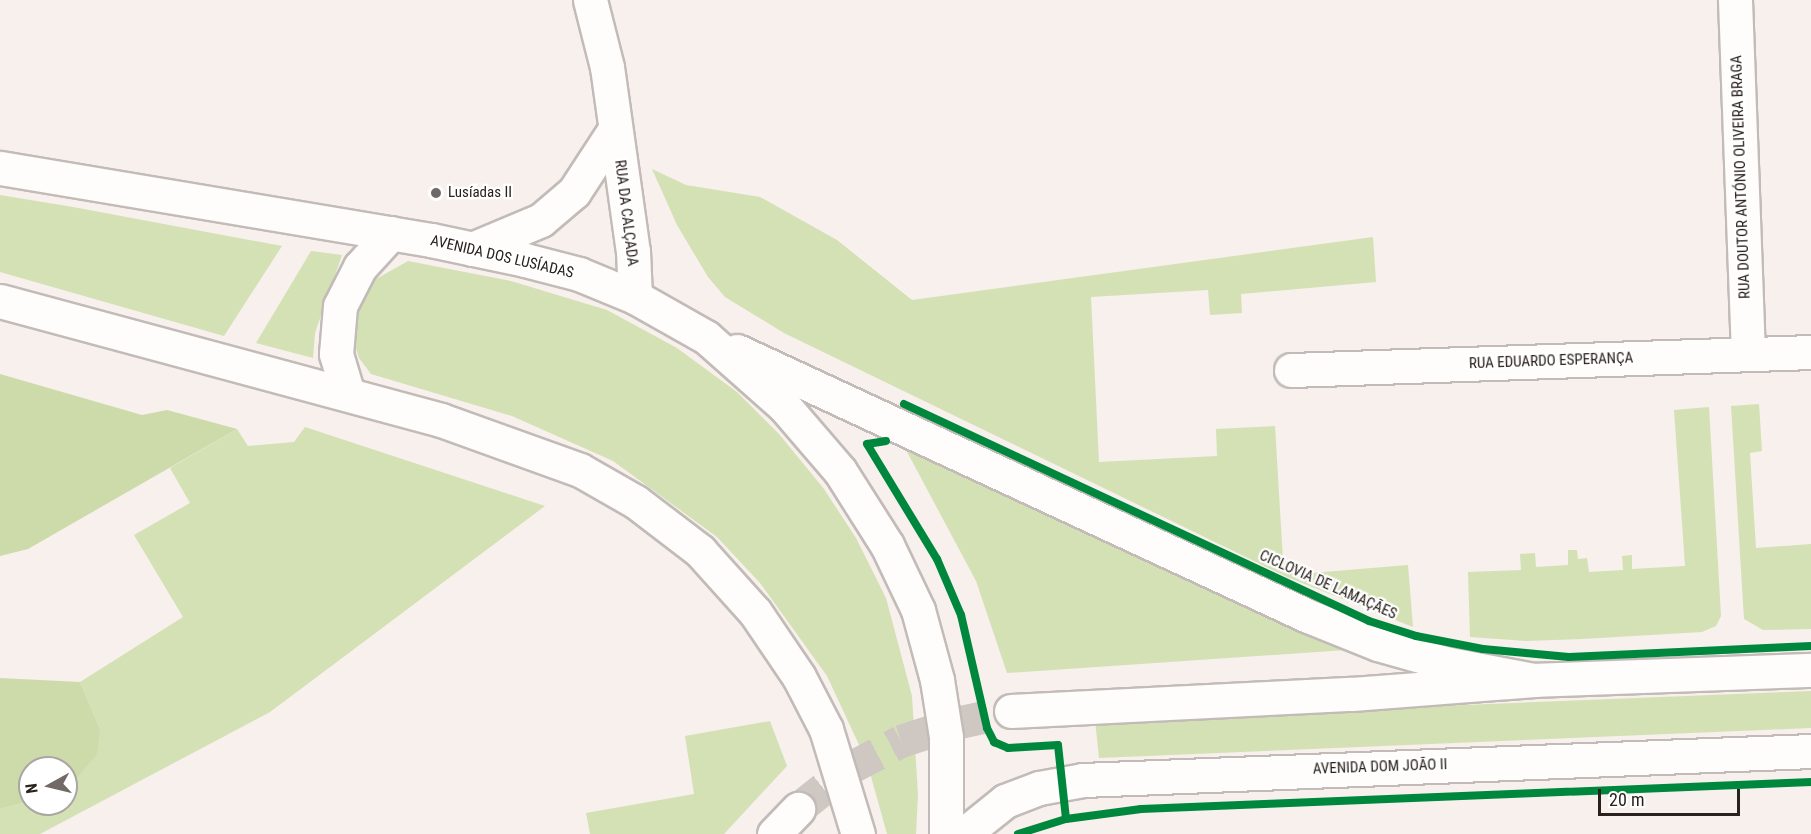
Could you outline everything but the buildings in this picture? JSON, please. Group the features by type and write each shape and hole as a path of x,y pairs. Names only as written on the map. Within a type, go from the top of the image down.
{"main road":[{"name":"RUA DA CALÇADA","path":"590,0 607,67 633,251 635,297"},
{"name":"RUA DOUTOR ANTÓNIO OLIVEIRA BRAGA","path":"1735,0 1748,354"},
{"name":"RUA DA CALÇADA","path":"472,249 541,220 574,192 615,129"},
{"name":"AVENIDA DOS LUSÍADAS","path":"0,168 391,233 579,274 635,297 706,337 785,407 840,471 887,545 918,610 937,680 946,737 946,834"},
{"path":"348,394 336,354 340,306 360,267 391,233"},
{"path":"0,301 348,394 514,443 580,470 636,502 700,551 756,612 799,677 826,729 858,834"},
{"path":"706,337 1308,616 1378,644 1449,664 1534,680"},
{"name":"RUA EDUARDO ESPERANÇA","path":"1291,370 1811,352"},
{"path":"1011,711 1352,694 1534,680 1811,669"},
{"name":"AVENIDA DOM JOÃO II","path":"964,834 1005,801 1039,788 1083,780 1811,751"},
{"path":"774,834 798,809"}],"green space":[{"path":"652,169 686,185 760,197 837,240 912,300 1373,237 1376,282 1241,294 1242,313 1210,315 1208,290 1091,297 1099,462 1217,456 1216,429 1275,426 1283,560 1311,573 1408,565 1413,627 1287,577 784,333 725,297 708,277 677,225"},
{"path":"0,195 282,246 224,336 0,272"},
{"path":"311,251 342,255 315,333 313,358 256,343"},
{"path":"408,261 511,281 607,310 677,348 737,392 779,434 824,489 856,538 886,598 912,696 918,795 916,834 887,834 867,762 827,676 760,583 717,537 613,461 512,416 371,374 359,358 351,333 356,306 369,283"},
{"path":"0,374 142,415 167,410 237,429 28,549 0,556"},
{"path":"1759,404 1762,451 1750,453 1756,548 1811,544 1811,629 1763,630 1744,619 1731,406"},
{"path":"1709,407 1721,616 1716,626 1702,632 1582,639 1526,641 1470,637 1468,572 1521,570 1520,554 1535,553 1536,567 1568,565 1568,550 1577,550 1578,559 1587,558 1589,572 1623,570 1622,556 1632,555 1632,569 1685,566 1674,410"},
{"path":"305,427 545,506 270,712 78,814 78,772 100,729 80,682 183,617 134,535 190,503 170,468 237,429 248,446 294,442"},
{"path":"905,448 1346,650 1007,673 976,581"},
{"path":"0,678 80,682 100,729 97,754 78,777 78,756 18,756 18,804 0,809"},
{"path":"1811,691 1811,728 1099,758 1095,720"},
{"path":"770,721 787,766 724,834 590,834 586,813 694,794 685,736"},
{"path":"18,804 18,816 74,816 40,834 0,834 0,809"}],"tunnel":[{"path":"798,809 848,769 901,741 956,723 1011,711"}],"cycle path":[{"name":"CICLOVIA DE LAMAÇÃES","path":"904,404 1369,621 1416,636 1483,649 1569,657 1811,646"},
{"path":"886,441 867,444 937,559 961,615 987,728 994,742 1008,748 1058,745 1066,819"},
{"path":"1018,834 1066,819 1141,809 1811,782"}],"place":[{"name":"Lusíadas II","path":"436,193"}]}
